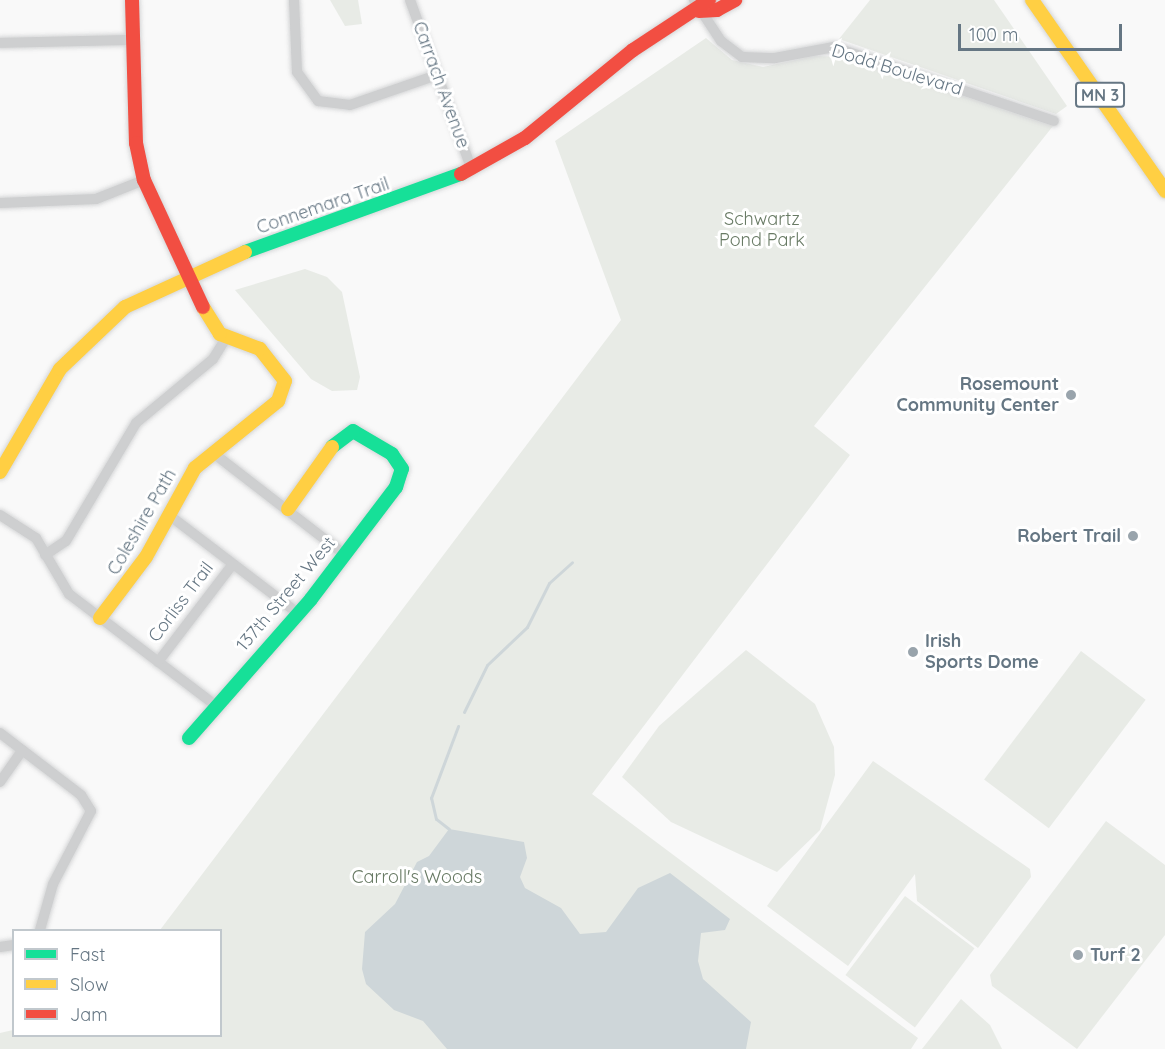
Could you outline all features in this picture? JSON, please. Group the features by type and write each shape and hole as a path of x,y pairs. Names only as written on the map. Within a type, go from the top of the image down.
{"street":[{"name":"Coleshire Path","path":"100,618 135,573 169,515 187,478 212,452 284,393 277,365 251,344 227,337 209,320 185,274 144,180 136,143 132,0"},
{"path":"294,0 297,72 318,101 350,105 437,75"},
{"name":"Carrach Avenue","path":"410,0 472,170"},
{"name":"Connemara Trail","path":"0,472 42,395 75,351 125,308 185,274 472,170 525,138 651,38 696,6 709,0"},
{"name":"Connemara Trail","path":"696,6 717,10 735,0"},
{"name":"MN 3","path":"1032,0 1165,191"},
{"name":"Dodd Boulevard","path":"696,6 721,41 742,57 775,58 834,47 1054,122"},
{"path":"0,43 134,40"},
{"path":"0,203 96,199 144,180"},
{"path":"45,555 66,541 136,423 213,359 227,337"},
{"name":"137th Street West","path":"189,738 344,554 396,487 402,469 369,437 352,431 338,441 288,509"},
{"path":"212,452 344,554"},
{"path":"0,515 29,531 69,594 215,705"},
{"path":"169,515 295,611"},
{"name":"Corliss Trail","path":"158,662 233,564"},
{"path":"0,733 81,795 91,811 53,884 40,929"},
{"path":"0,782 22,750"}],"green space":[{"path":"330,0 358,0 362,24 345,26"},
{"path":"870,0 994,0 1067,106 1056,114 839,39"},
{"path":"706,38 732,60 763,67 814,56 846,57 1053,126 814,426 850,455 592,794 918,1038 911,1049 0,1049 0,1033 12,1030 12,1037 222,1037 222,929 161,929 621,320 555,141"},
{"path":"305,269 327,277 342,292 360,377 357,390 332,391 311,379 235,290"},
{"path":"746,650 815,704 834,747 835,775 820,830 777,872 671,822 622,777 659,726"},
{"path":"1081,651 1146,700 1049,828 984,780"},
{"path":"873,761 1030,869 1031,877 978,948 917,901 915,874 848,966 767,906"},
{"name":"Turf 2","path":"1106,821 1165,865 1165,935 1077,1049 992,986 990,975"},
{"path":"905,896 974,948 915,1027 845,975"},
{"path":"961,999 990,1025 1002,1049 922,1049"}],"shaded area":[{"path":"449,829 524,842 527,858 520,877 525,888 561,908 580,934 606,932 638,888 670,873 730,919 725,930 701,933 698,961 703,979 751,1022 746,1049 447,1049 423,1021 394,1010 366,984 362,969 365,932 395,904 417,862 429,856"}],"waterway":[{"path":"464,712 487,665 527,627 549,583 572,562"},
{"path":"449,829 436,819 431,798 458,726"}],"traffic: fast":[{"path":"245,252 461,174"},
{"path":"189,738 311,599 396,487 402,469 392,454 353,431 332,447"}],"traffic: slow":[{"path":"1032,0 1165,191"},
{"path":"0,472 60,369 125,307 245,252"},
{"path":"100,618 146,557 195,468 278,401 285,381 260,349 220,334 203,307"},
{"path":"288,509 332,447"}],"traffic: jam":[{"path":"132,0 136,143 144,180 203,307"},
{"path":"461,174 525,138 633,50 709,0"},
{"path":"699,11 717,10 735,0"}],"place":[{"name":"Rosemount Community Center","path":"1071,395"},
{"name":"Robert Trail","path":"1133,536"},
{"name":"Irish Sports Dome","path":"913,652"},
{"name":"Turf 2","path":"1078,955"}],"park label":[{"name":"Schwartz Pond Park","path":"762,230"},
{"name":"Carroll's Woods","path":"417,877"}]}
